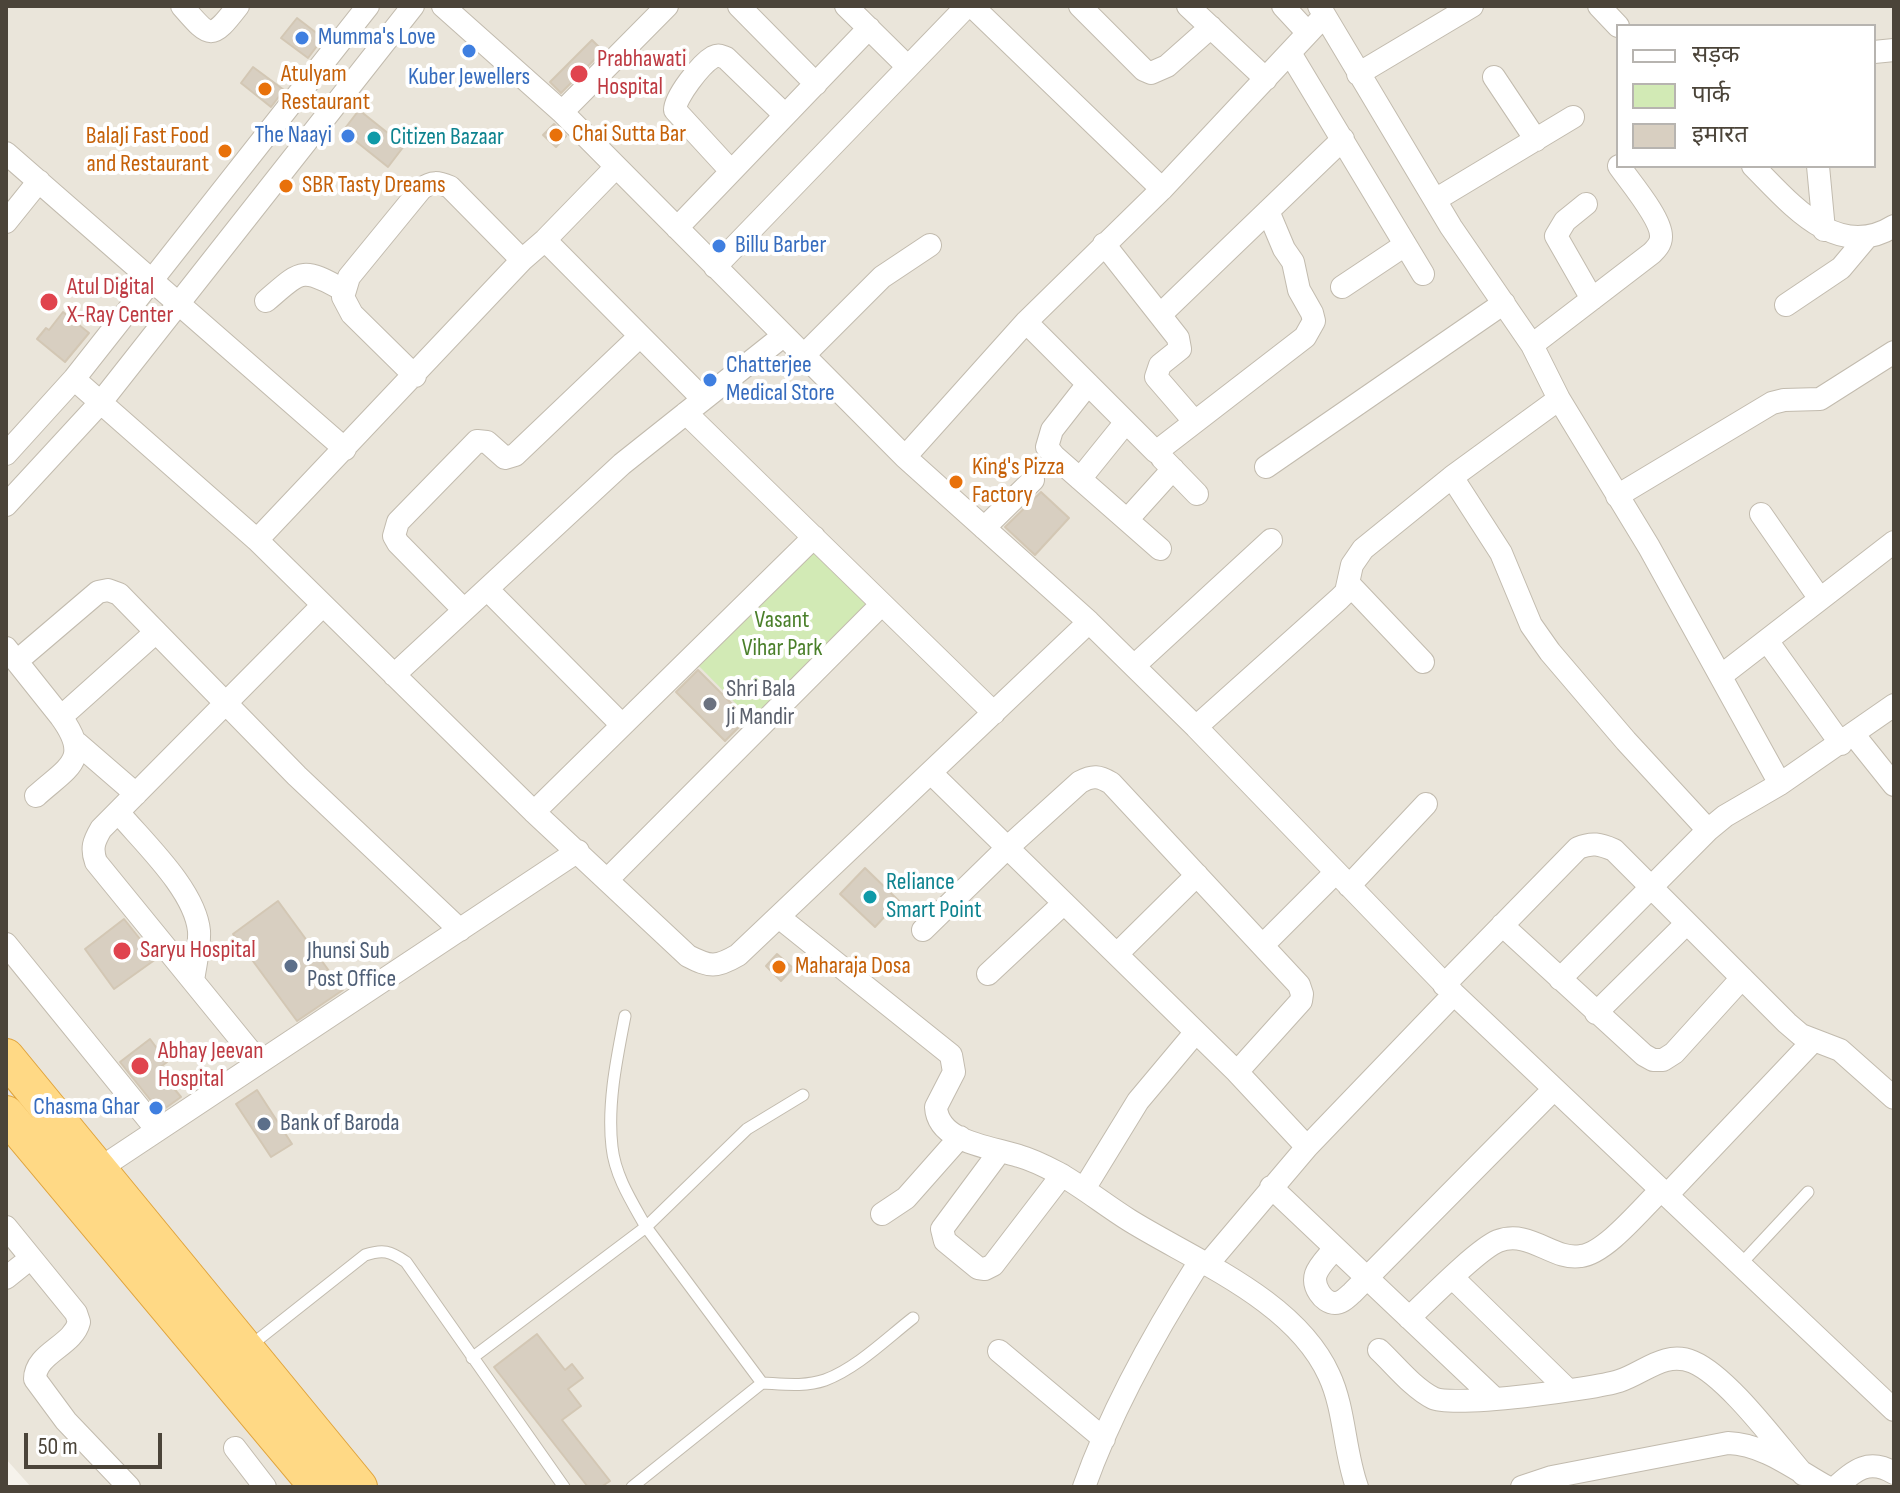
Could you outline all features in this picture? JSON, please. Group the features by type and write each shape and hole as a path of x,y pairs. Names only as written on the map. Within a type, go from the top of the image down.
{"highway":[{"path":"6,1057 359,1487"},
{"path":"6,1114 318,1487"}],"street":[{"path":"182,6 202,28 216,31 238,6"},
{"path":"6,454 74,379 368,6"},
{"path":"6,505 101,402 413,6"},
{"path":"443,6 562,112 905,457 1089,622 1196,727 1449,989 1894,1410"},
{"path":"562,112 667,6"},
{"path":"846,6 908,67"},
{"path":"1080,6 1144,70 1151,73 1167,66 1211,27"},
{"path":"1188,6 1266,79"},
{"path":"1283,6 1308,33"},
{"path":"1358,74 1472,6"},
{"path":"1599,6 1616,24"},
{"path":"715,267 908,67 976,7 1162,189"},
{"path":"751,10 816,84"},
{"path":"905,457 1026,322 1162,189 1266,79 1308,33 1321,11 1435,200 1532,345 1559,399 1722,675 1780,784"},
{"path":"677,228 869,28"},
{"path":"1290,53 1423,274"},
{"path":"731,171 675,110 678,97 704,65 712,58 726,58 785,115"},
{"path":"1494,77 1536,140"},
{"path":"1435,200 1573,117"},
{"path":"1160,315 1343,139"},
{"path":"6,153 345,449"},
{"path":"257,540 522,260 616,167"},
{"path":"1532,345 1659,245 1658,223 1620,168"},
{"path":"1755,168 1801,214 1824,230 1848,237 1867,237 1894,226"},
{"path":"1818,168 1824,230"},
{"path":"6,222 39,181"},
{"path":"415,376 352,314 343,297 343,290 349,277 421,189 429,183 438,182 450,187 522,260"},
{"path":"1586,204 1565,221 1556,236 1592,299"},
{"path":"1156,452 1305,337 1314,321 1299,290 1293,262 1268,211"},
{"path":"1786,305 1841,268 1867,237"},
{"path":"545,240 640,336 695,406 814,537 994,713"},
{"path":"1104,244 1178,338 1180,345 1176,354 1160,365 1156,377 1194,421"},
{"path":"803,356 882,277 930,245"},
{"path":"1342,287 1405,245"},
{"path":"266,301 300,274 320,276 343,290"},
{"path":"1266,467 1504,303"},
{"path":"1026,322 1197,494"},
{"path":"464,610 398,543 394,536 398,522 477,441 487,442 505,458 515,455 640,336"},
{"path":"394,675 622,464 783,336"},
{"path":"1617,496 1772,403 1820,399 1894,352"},
{"path":"74,379 257,540 534,812 688,956 704,964 721,965 738,955 780,918 1089,622"},
{"path":"1088,384 1052,430 1047,447 1160,549"},
{"path":"1196,727 1339,599 1349,584 1352,565 1363,549 1452,477 1559,399"},
{"path":"1080,479 1126,422"},
{"path":"1127,520 1173,469"},
{"path":"1452,477 1501,553 1531,625 1550,652 1708,830"},
{"path":"984,528 1033,480"},
{"path":"1761,514 1820,599"},
{"path":"534,812 814,537"},
{"path":"1134,666 1271,540"},
{"path":"1722,675 1894,542"},
{"path":"1349,584 1423,662"},
{"path":"487,589 622,725"},
{"path":"136,794 77,743 61,717 11,655 91,597 108,590 119,594 297,776 460,930"},
{"path":"608,879 882,604"},
{"path":"259,1062 96,862 92,852 101,829 323,605"},
{"path":"61,717 156,632"},
{"path":"1768,642 1847,740 1894,785"},
{"path":"1560,979 1725,816 1847,740 1894,705"},
{"path":"36,796 72,763 77,743"},
{"path":"931,773 1237,1072 1307,1147"},
{"path":"923,930 1080,782 1092,776 1101,777 1111,783 1299,985 1301,1001 1237,1072"},
{"path":"1263,945 1426,804"},
{"path":"118,812 184,892 193,908 199,933 193,981"},
{"path":"1084,1487 1104,1439 1171,1306 1204,1263 1449,989 1502,925 1578,848 1589,843 1614,850 1787,1023 1801,1035 1840,1050 1894,1098"},
{"path":"99,1169 578,851"},
{"path":"1117,954 1197,875"},
{"path":"988,974 1064,903"},
{"path":"780,918 951,1055 954,1072 938,1102 936,1114 940,1122 960,1137 1037,1162 1062,1175 1128,1220 1204,1263 1275,1311 1306,1337 1330,1377 1357,1487"},
{"path":"1596,1013 1687,923"},
{"path":"1502,925 1596,1013 1653,1060 1663,1060 1674,1053 1742,978"},
{"path":"6,944 157,1130"},
{"path":"1084,1189 1138,1101 1195,1033"},
{"path":"1409,1318 1491,1245 1508,1239 1528,1240 1571,1256 1589,1254 1604,1245 1664,1193 1814,1040"},
{"path":"1335,1248 1316,1273 1314,1282 1327,1300 1335,1303 1343,1300 1367,1278 1554,1089"},
{"path":"882,1214 906,1198 960,1137"},
{"path":"1000,1151 942,1229 945,1241 978,1268 993,1265 1062,1175"},
{"path":"1271,1187 1494,1398"},
{"path":"6,1227 76,1313 79,1322 73,1335 38,1366 35,1379 66,1421 129,1487"},
{"path":"6,1278 31,1258"},
{"path":"1453,1278 1567,1389"},
{"path":"1379,1350 1431,1398 1455,1402 1619,1381 1666,1360 1690,1360 1734,1395 1803,1474"},
{"path":"999,1351 1104,1439"},
{"path":"1522,1487 1568,1474 1728,1443 1743,1444 1765,1452 1827,1487"},
{"path":"235,1448 265,1487"},
{"path":"1836,1487 1861,1467 1873,1465 1894,1473"}],"lane":[{"path":"625,1016 616,1061 612,1115 612,1148 623,1185 646,1227 762,1383"},
{"path":"472,1358 646,1227 747,1129 803,1095"},
{"path":"1740,1265 1808,1192"},
{"path":"247,1348 365,1255 381,1249 393,1253 406,1262 564,1487"},
{"path":"632,1487 762,1383 796,1385 823,1381 842,1372 913,1318"}],"shaded area":[{"path":"6,6 1894,6 1894,1487 31,1487 6,1459"}],"green space":[{"name":"Vasant Vihar Park","path":"811,547 870,607 754,722 695,662"}],"building":[{"name":"Mumma's Love","path":"297,18 323,38 308,58 281,38"},
{"path":"592,40 603,51 561,93 550,82"},
{"path":"253,67 284,90 271,107 241,83"},
{"name":"Citizen Bazaar","path":"359,110 404,146 388,167 343,131"},
{"name":"Chai Sutta Bar","path":"554,124 566,136 556,147 543,135"},
{"path":"63,312 89,333 65,362 37,339 46,328 49,330"},
{"path":"1041,492 1069,518 1035,555 1005,527"},
{"name":"Shri Bala Ji Mandir","path":"698,670 747,719 725,741 676,692"},
{"name":"Reliance Smart Point","path":"865,868 899,901 875,927 840,894"},
{"name":"Jhunsi Sub Post Office","path":"278,901 343,990 297,1021 233,934"},
{"path":"124,919 156,959 114,989 85,949"},
{"name":"Maharaja Dosa","path":"777,954 793,968 781,981 766,966"},
{"path":"150,1039 167,1062 158,1069 181,1097 160,1112 120,1062"},
{"name":"Bank of Baroda","path":"257,1090 292,1144 271,1157 236,1104"},
{"path":"537,1334 565,1370 572,1364 583,1378 568,1389 581,1406 562,1420 610,1481 601,1487 588,1487 494,1367"}],"place":[{"name":"Mumma's Love","path":"302,38"},
{"name":"Kuber Jewellers","path":"469,51"},
{"name":"Prabhawati Hospital","path":"579,74"},
{"name":"Atulyam Restaurant","path":"265,89"},
{"name":"Chai Sutta Bar","path":"556,135"},
{"name":"The Naayi","path":"348,136"},
{"name":"Citizen Bazaar","path":"374,138"},
{"name":"BalaJi Fast Food and Restaurant","path":"225,151"},
{"name":"SBR Tasty Dreams","path":"286,186"},
{"name":"Billu Barber","path":"719,246"},
{"name":"Atul Digital X-Ray Center","path":"49,302"},
{"name":"Chatterjee Medical Store","path":"710,380"},
{"name":"King's Pizza Factory","path":"956,482"},
{"name":"Shri Bala Ji Mandir","path":"710,704"},
{"name":"Reliance Smart Point","path":"870,897"},
{"name":"Saryu Hospital","path":"122,951"},
{"name":"Jhunsi Sub Post Office","path":"291,966"},
{"name":"Maharaja Dosa","path":"779,967"},
{"name":"Abhay Jeevan Hospital","path":"140,1066"},
{"name":"Chasma Ghar","path":"156,1108"},
{"name":"Bank of Baroda","path":"264,1124"}]}
